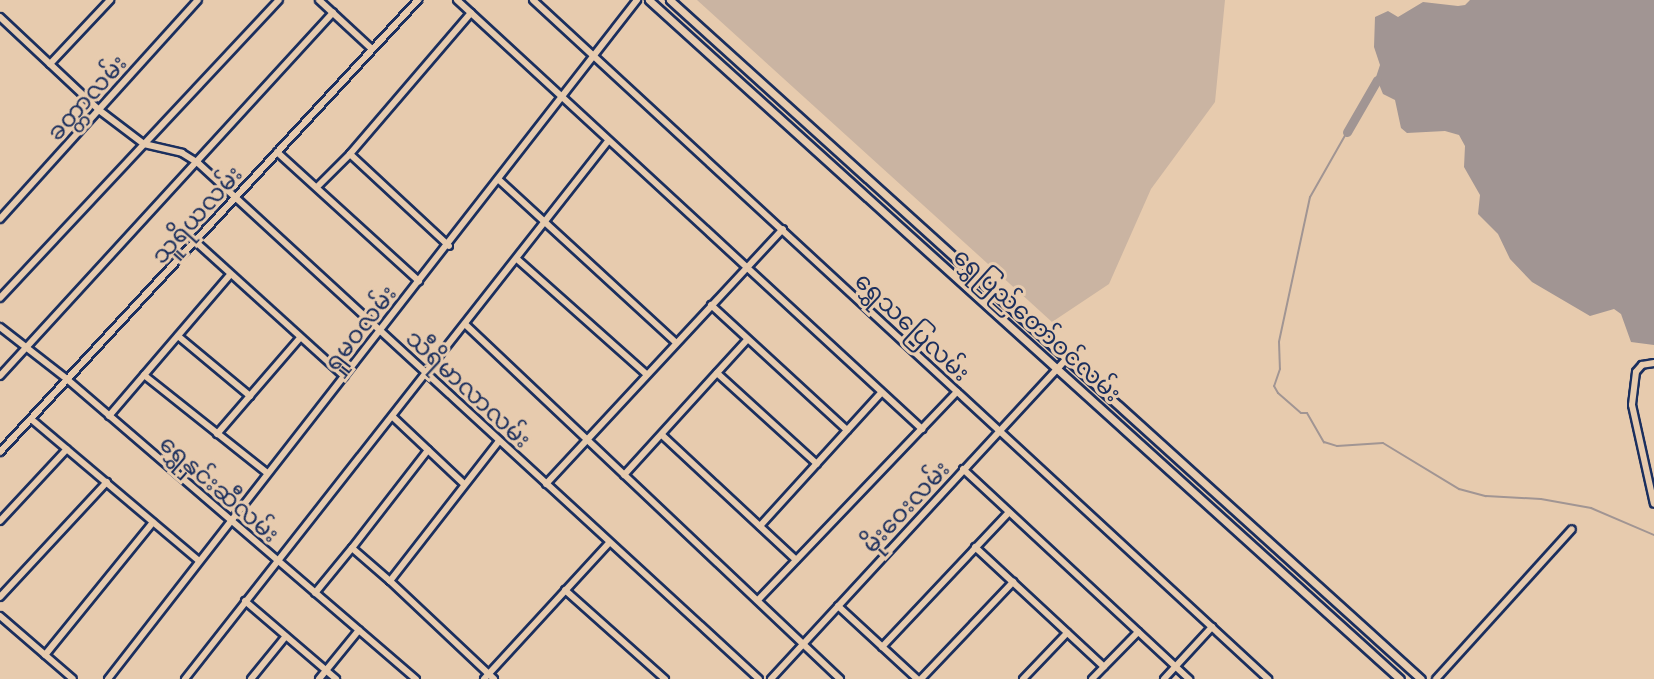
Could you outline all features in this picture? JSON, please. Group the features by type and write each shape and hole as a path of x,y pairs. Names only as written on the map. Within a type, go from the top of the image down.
{"main road":[{"name":"ရွှေပြည်တော်ဝင်လမ်း","path":"649,0 1400,679"},
{"name":"ရွှေပြည်တော်ဝင်လမ်း","path":"670,0 1421,679"}],"street":[{"path":"50,64 110,0"},
{"name":"ခတ္တာလမ်း","path":"0,219 198,0"},
{"path":"0,298 279,0"},
{"path":"319,0 372,49"},
{"name":"သူရိယလမ်း","path":"0,452 418,0"},
{"path":"457,0 745,269 922,429"},
{"name":"ရွှေသပြေလမ်း","path":"533,0 1268,679"},
{"name":"ရှုမဝလမ်း","path":"108,679 266,472 449,246 637,0"},
{"path":"0,376 333,13"},
{"path":"317,187 350,154 471,13"},
{"name":"သီရိမာလာလမ်း","path":"0,17 99,110 144,144 182,153 198,163 759,679"},
{"path":"782,120 792,109"},
{"path":"185,679 428,374 608,141"},
{"path":"277,152 419,281"},
{"path":"350,154 449,246"},
{"path":"498,179 547,220 675,342"},
{"path":"893,220 903,209"},
{"path":"546,484 783,229"},
{"path":"196,242 344,376"},
{"path":"517,259 646,374"},
{"path":"109,416 230,275"},
{"path":"711,305 847,430"},
{"path":"466,325 840,679"},
{"name":"ရွှေနှင်းဆီလမ်း","path":"0,327 68,380 416,679"},
{"path":"178,336 250,396"},
{"path":"217,434 300,338"},
{"path":"624,475 747,340"},
{"name":"မိုးဝေးလမ်း","path":"771,679 1067,358"},
{"path":"1654,363 1642,365 1636,372 1632,405 1654,504"},
{"path":"717,373 817,464"},
{"path":"144,375 266,472"},
{"path":"758,600 957,392"},
{"path":"760,526 881,393"},
{"path":"393,417 464,484"},
{"path":"31,419 198,560"},
{"path":"662,435 796,560"},
{"path":"390,581 499,441"},
{"path":"0,521 67,449"},
{"path":"315,593 428,450"},
{"path":"963,469 1189,679"},
{"path":"0,597 107,482"},
{"path":"882,647 1009,512"},
{"path":"45,655 153,522"},
{"path":"1436,679 1572,529"},
{"path":"352,548 489,677 609,543"},
{"path":"975,547 1104,667"},
{"path":"838,606 919,679 1013,582"},
{"path":"565,590 665,679"},
{"path":"245,601 336,679"},
{"path":"0,616 73,679"},
{"path":"1164,679 1212,627"},
{"path":"319,679 359,630"},
{"path":"1092,679 1138,632"},
{"path":"1023,679 1067,633"},
{"path":"251,679 286,636"}],"shaded area":[{"path":"697,0 1225,0 1215,102 1151,189 1109,284 1052,322"},
{"path":"1470,0 1654,0 1654,345 1631,342 1621,314 1614,309 1590,316 1532,282 1510,259 1498,234 1478,214 1480,195 1464,167 1465,146 1459,135 1445,131 1407,133 1401,128 1395,100 1383,94 1376,77 1380,65 1374,47 1375,17 1388,11 1398,17 1423,2 1458,6"}],"waterway":[{"path":"1347,132 1377,80"},
{"path":"1347,132 1310,197 1279,342 1280,369 1274,386 1278,393 1301,413 1307,413 1324,442 1337,446 1383,443 1459,489 1486,496 1541,499 1591,508 1654,535"}]}
